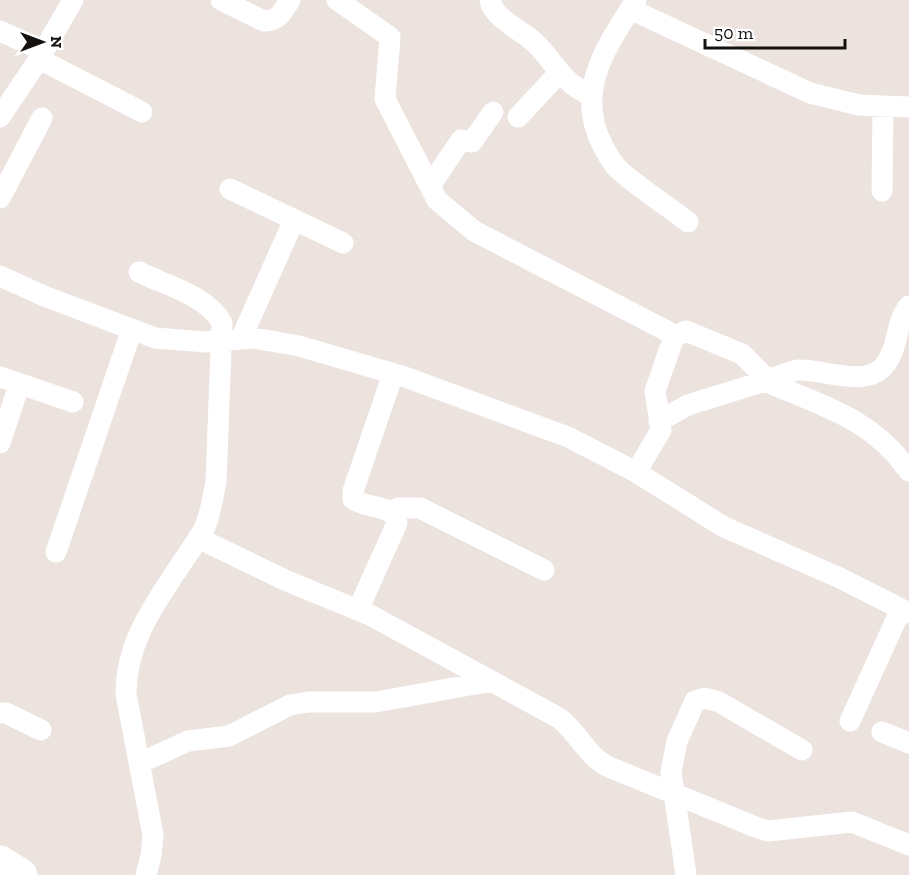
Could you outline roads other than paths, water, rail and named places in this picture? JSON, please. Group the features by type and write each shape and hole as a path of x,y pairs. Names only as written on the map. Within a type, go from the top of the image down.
{"main road":[{"path":"0,862 21,875"}],"street":[{"path":"0,117 74,0"},
{"path":"221,0 264,21 271,22 278,17 290,0"},
{"path":"337,0 390,37 385,99 437,200 474,231 668,331 674,337"},
{"path":"490,0 494,10 535,42 572,87 590,95"},
{"path":"688,222 617,168 597,135 590,111 590,95 600,64 633,5 810,93 859,105 909,107"},
{"path":"0,31 142,112"},
{"path":"518,117 559,73"},
{"path":"882,190 883,106"},
{"path":"430,186 460,140 472,142 492,112"},
{"path":"0,198 42,118"},
{"path":"230,189 343,243"},
{"path":"146,875 152,856 153,835 126,694 131,651 142,623 198,538 211,508 216,482 231,340 294,220"},
{"path":"140,272 213,309 231,340"},
{"path":"0,276 44,296 154,338 206,342 254,338 299,346 393,374 568,437 636,472 724,527 840,578 905,611 850,721"},
{"path":"660,421 688,405 798,370 842,377 871,373 884,367 895,345 904,311 909,306"},
{"path":"56,552 132,329"},
{"path":"636,472 661,429 656,391 674,337 686,331 742,354 766,381 855,420 874,432 906,462"},
{"path":"357,610 397,523 396,516 391,512 353,499 353,491 393,374"},
{"path":"0,443 9,381 73,402"},
{"path":"391,512 398,508 420,508 544,570"},
{"path":"198,538 287,581 357,610 492,681 570,726 601,763 768,831 852,822 909,845"},
{"path":"140,763 188,741 229,736 290,705 308,702 376,702 492,681"},
{"path":"686,875 670,772 677,741 694,701 699,699 719,702 802,750"},
{"path":"0,713 6,713 41,730"},
{"path":"882,732 909,743"}]}
